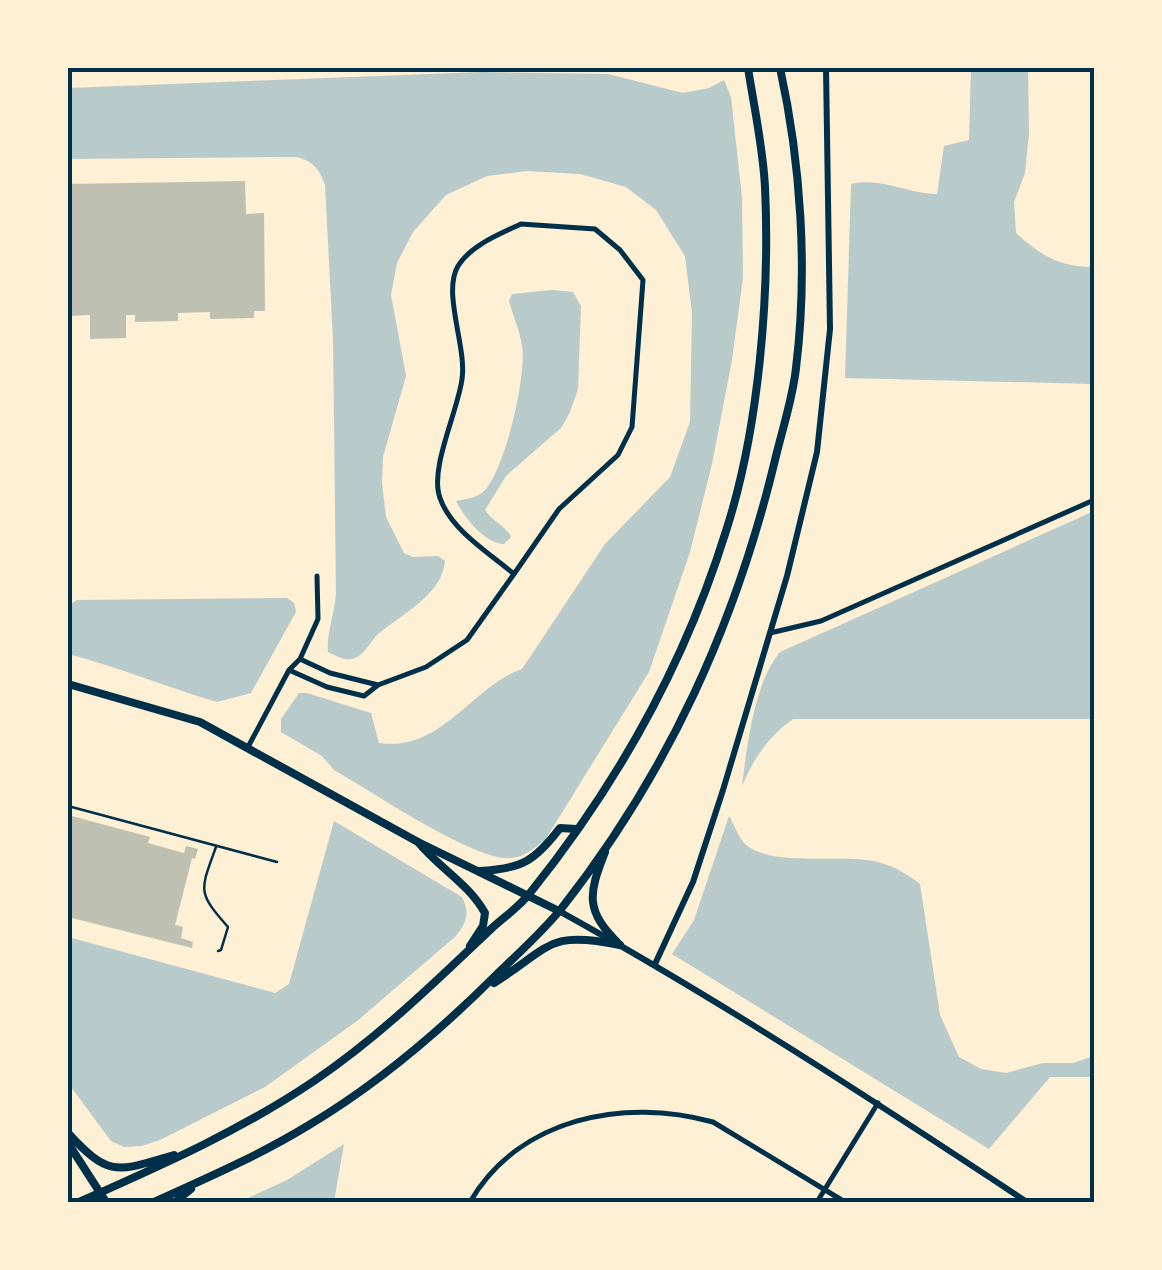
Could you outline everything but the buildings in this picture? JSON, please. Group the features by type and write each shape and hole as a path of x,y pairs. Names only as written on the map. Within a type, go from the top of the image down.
{"main road":[{"path":"80,1202 198,1148 260,1114 329,1070 393,1021 528,896 620,768 673,667 731,512 754,407 763,308 765,186 748,68"},
{"path":"154,1202 286,1139 339,1106 408,1054 479,992 559,911 648,787 718,644 763,508 796,369 802,244 793,124 780,68"},
{"path":"68,684 185,716 418,842 559,911"},
{"path":"479,872 521,866 546,846 560,828 576,829"},
{"path":"610,839 591,896 598,920 620,945"},
{"path":"418,842 437,866 465,885 485,913 483,926 454,968"},
{"path":"479,992 544,946 556,942 582,938 620,945"},
{"path":"68,1133 94,1160 117,1169 198,1148"},
{"path":"68,1143 106,1202"},
{"path":"175,1202 203,1180"}],"street":[{"path":"655,964 693,882 787,576 817,452 830,328 826,68"},
{"path":"289,670 327,687 364,696 378,686 426,667 468,640 514,574 558,509 618,455 632,426 643,280 620,250 596,229 522,224 488,239 458,266 452,289 463,378 438,473 437,494 460,528 514,574"},
{"path":"768,633 822,621 1094,500"},
{"path":"248,748 289,670 300,659 318,619 317,576"},
{"path":"300,659 330,673 378,686"},
{"path":"352,694 355,678"},
{"path":"559,911 655,964 878,1103 1027,1202"},
{"path":"818,1202 878,1103"},
{"path":"470,1202 505,1159 565,1124 598,1114 639,1111 712,1122 845,1202"}],"lane":[{"path":"68,806 278,862"},
{"path":"217,846 203,894 228,927 218,951"}],"shaded area":[{"path":"971,68 1028,68 1029,133 1025,173 1014,202 1016,233 1052,259 1094,267 1094,384 845,378 851,184 873,183 937,194 944,146 969,140"},
{"path":"483,72 608,74 683,93 709,88 724,80 731,97 742,197 743,278 712,464 690,552 649,672 545,840 525,854 511,858 473,849 396,808 281,732 281,719 299,693 307,693 371,713 379,743 421,738 439,728 487,689 522,669 605,544 670,477 690,422 692,313 685,256 656,210 626,187 580,174 527,171 487,176 446,195 413,232 397,263 391,295 406,376 383,457 382,483 386,517 404,553 413,557 438,556 445,561 429,594 378,634 360,655 346,659 328,652 336,593 333,340 325,185 320,174 306,160 295,157 68,159 68,88"},
{"path":"573,292 581,306 578,389 562,427 506,476 485,510 511,537 504,544 497,543 476,528 456,501 475,496 493,479 513,421 523,360 509,301 512,294"},
{"path":"1094,511 1094,719 793,719 763,749 742,786 758,697 780,652"},
{"path":"287,598 294,603 296,612 251,693 217,702 68,654 68,606 77,600"},
{"path":"729,816 745,844 757,851 790,858 878,862 920,884 940,1015 959,1057 981,1069 1006,1073 1094,1056 1094,1077 1050,1077 989,1149 672,954 694,920"},
{"path":"334,821 462,897 467,913 460,931 357,1021 265,1087 160,1140 124,1147 111,1141 68,1083 68,937 275,993 289,984"},
{"path":"344,1144 334,1202 239,1202 287,1180"}]}
